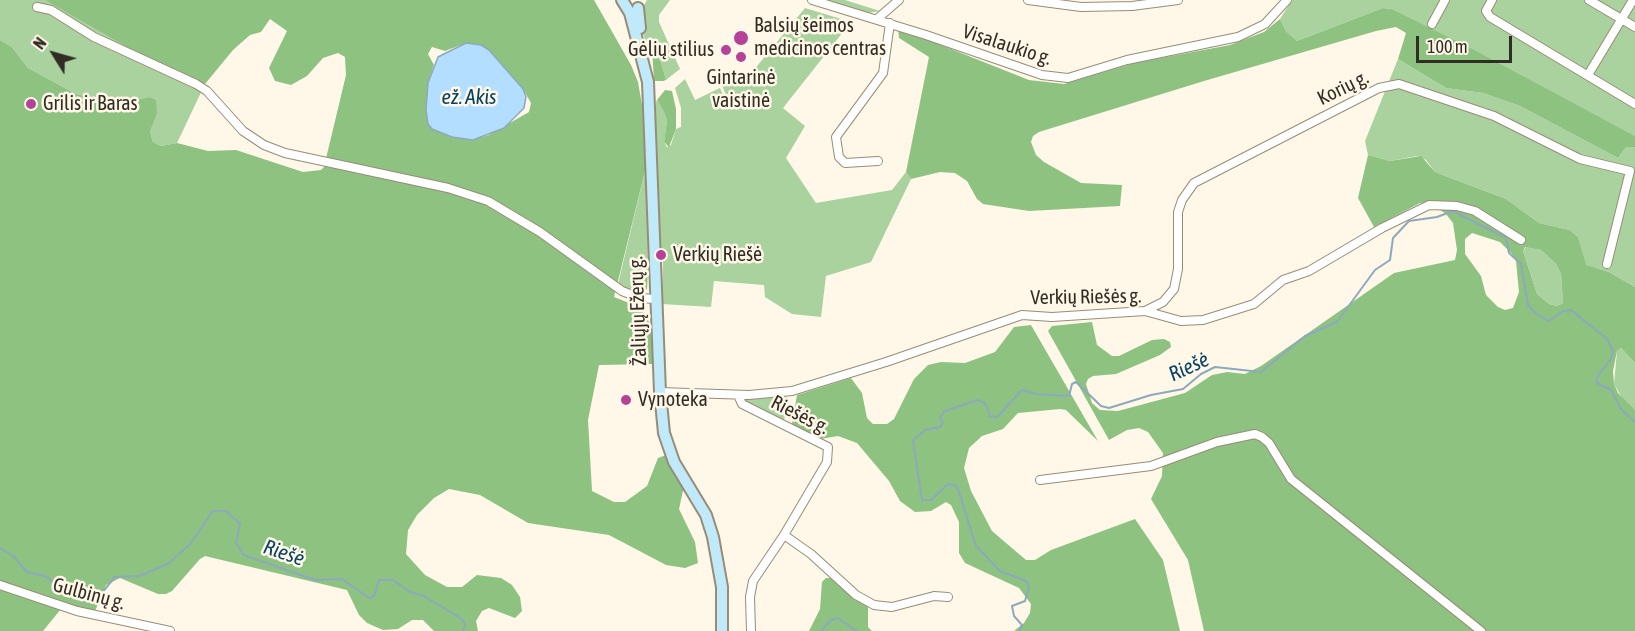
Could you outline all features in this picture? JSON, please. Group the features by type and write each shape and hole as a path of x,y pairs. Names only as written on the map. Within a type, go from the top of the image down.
{"main road":[{"name":"Žaliųjų Ežerų g.","path":"633,4 648,82 660,392 668,450 706,515 713,537 722,587 722,631"}],"street":[{"name":"Visalaukio g.","path":"812,0 890,23 1042,75 1068,78 1127,60 1251,33 1270,19 1287,0"},
{"path":"877,19 899,0"},
{"path":"1028,0 1082,7 1132,6 1178,0"},
{"path":"1432,24 1445,0"},
{"path":"1492,0 1486,11 1490,17 1635,104"},
{"path":"1589,0 1635,27"},
{"path":"1588,75 1633,0"},
{"path":"37,7 51,10 94,37 196,84 207,91 243,131 264,145 285,153 448,188 488,201 540,232 622,291 640,298 655,299"},
{"path":"878,161 845,164 838,157 836,136 883,73 890,23"},
{"name":"Korių g.","path":"1144,311 1163,302 1174,289 1178,269 1178,212 1182,200 1194,183 1379,88 1399,84 1494,116 1580,159 1630,171 1607,264"},
{"name":"Verkių Riešės g.","path":"660,392 738,395 792,391 886,362 1022,315 1052,317 1144,311 1193,322 1254,303 1283,280 1309,272 1382,228 1429,205 1457,206 1475,212 1521,240"},
{"name":"Riešės g.","path":"738,395 742,404 828,447 826,462 784,536 753,581 750,597 751,631"},
{"path":"1040,480 1151,466 1217,442 1255,434 1262,436 1269,443 1291,479 1481,631"},
{"path":"784,536 811,554 856,595 874,605 892,607 934,596 948,597"},
{"name":"Gulbinų g.","path":"0,585 77,612 170,631"}],"green space":[{"path":"0,0 45,0 205,84 177,143 161,146 153,142 150,132 157,114 149,97 116,104 92,99 76,94 28,68 12,47 0,40"},
{"path":"45,0 594,0 631,65 638,82 642,105 647,163 614,297 639,307 645,313 652,329 653,364 599,365 588,420 592,491 614,502 625,502 647,486 658,458 666,455 684,486 679,509 695,542 698,563 685,568 666,565 609,535 528,523 480,495 449,489 434,498 417,515 408,530 406,554 425,575 447,587 462,587 477,575 501,578 512,585 520,597 522,611 515,618 489,608 482,611 476,621 478,631 434,631 423,620 412,620 398,629 383,630 367,623 359,615 347,590 205,556 172,591 166,594 158,594 120,578 106,585 95,611 65,604 43,631 0,631 0,40 12,47 28,68 76,94 116,104 149,97 156,100 157,114 150,132 153,142 161,146 177,143 208,151 236,150 303,172 321,170 324,167 346,75 345,57 338,53 323,58 307,76 291,85 275,81 269,68 287,31 270,19 261,32 250,35 233,50 205,84 129,48","holes":["466,43 489,50 523,89 531,103 529,112 489,135 473,140 428,83 434,65 428,54 432,47 445,51"]},
{"path":"647,0 670,0 659,15 659,22 680,69 666,80 661,62 649,42 646,42 641,28 640,13"},
{"path":"822,0 845,0 880,11 868,13"},
{"path":"1292,0 1635,0 1635,136 1392,9 1383,8 1297,41 1286,31 1280,19"},
{"path":"805,8 851,22 783,108 805,126 786,158 816,203 892,190 906,172 911,179 871,262 826,276 821,317 792,314 765,297 764,285 714,281 711,307 662,304 663,263 656,237 656,102 657,100 667,121 664,142 667,147 671,145 676,129 681,127 681,108 675,88 685,79 695,100 720,88 726,102 729,102 721,83 743,83"},
{"path":"1383,8 1392,9 1474,50 1635,136 1635,147 1626,147 1618,158 1520,106 1483,93 1446,88 1398,59 1406,33 1396,27 1204,81 1039,132 1033,136 1031,142 1036,155 1081,183 1122,185 1120,206 1029,211 983,204 977,199 967,181 955,173 940,172 911,179 906,172 929,57 899,38 898,28 1029,80 1064,84 1134,63 1230,45 1264,32 1280,19 1286,31 1297,41"},
{"path":"652,49 661,62 666,80 654,81"},
{"path":"1398,59 1446,88 1483,93 1520,106 1618,158 1626,147 1635,147 1635,287 1609,272 1585,265 1578,237 1570,230 1539,223 1506,199 1435,172 1426,160 1417,156 1390,161 1368,155 1365,141"},
{"path":"665,90 672,91 676,109 676,129 669,147 664,142 667,121 657,100"},
{"path":"1368,155 1390,161 1421,156 1435,172 1506,199 1539,223 1570,230 1578,237 1586,265 1609,272 1635,287 1635,363 1621,348 1617,351 1613,371 1614,384 1618,393 1635,410 1635,631 1204,631 1188,560 1151,499 1162,476 1163,453 1148,432 1139,428 1127,430 1109,440 1048,331 1052,326 1092,322 1097,345 1112,356 1119,356 1152,340 1164,339 1170,342 1171,347 1160,355 1116,374 1093,376 1088,379 1086,384 1092,403 1100,410 1118,411 1185,393 1212,375 1227,372 1245,374 1261,366 1394,273 1455,260 1457,250 1453,223 1446,214 1430,203 1420,203 1374,227 1358,198","holes":["1472,233 1500,242 1516,261 1519,292 1513,308 1505,310 1498,307 1486,295 1481,276 1465,254 1465,239","1525,247 1541,250 1556,264 1561,274 1563,303 1557,306 1549,304 1537,294 1523,251"]},
{"path":"647,163 648,271 646,270 636,294 618,284"},
{"path":"1526,247 1541,250 1556,264 1561,274 1563,303 1557,306 1549,304 1537,294 1523,251"},
{"path":"648,271 647,289 642,294 636,294 639,275"},
{"path":"1031,325 1098,441 1066,410 1018,413 1003,429 982,436 969,448 964,468 971,491 992,531 1026,560 1035,560 1051,550 1135,519 1163,560 1180,631 1014,631 1024,623 1030,613 1031,604 1019,588 965,563 959,553 959,522 951,505 946,502 931,511 915,512 900,501 889,481 857,443 838,436 820,439 792,424 797,395 851,378 862,393 867,418 873,424 887,424 894,419 914,379 928,365 941,362 965,363 995,352 1014,327"},
{"path":"1621,348 1635,363 1635,410 1625,403 1614,384 1617,351"},
{"path":"786,396 789,402 784,420 780,421 744,403 745,399"},
{"path":"826,578 832,578 868,607 868,627 872,631 809,631 820,609 822,582"}],"water":[{"name":"ež. Akis","path":"466,43 481,45 489,50 523,89 526,97 524,108 504,128 473,140 452,137 432,129 428,124 426,110 428,83 438,57"}],"waterway":[{"name":"Riešė","path":"1019,631 1022,625 1014,616 1012,606 1025,601 1029,587 1026,581 1000,571 976,546 957,486 948,484 931,500 922,500 913,441 925,430 940,427 943,423 940,418 945,411 977,400 985,403 990,416 997,417 1022,390 1036,394 1069,396 1072,384 1076,382 1101,406 1109,408 1151,395 1183,389 1201,374 1215,367 1261,372 1305,336 1337,322 1375,270 1390,260 1393,238 1409,221 1437,217 1453,211 1506,238 1509,253 1521,264 1528,305 1535,313 1549,321 1563,311 1571,310 1607,339 1613,351 1611,359 1597,377 1597,383 1611,390 1621,409 1635,422"},
{"name":"Riešė","path":"0,548 13,556 27,572 45,576 77,599 87,602 96,600 115,577 139,576 168,564 190,544 213,511 226,511 240,524 236,543 244,555 315,580 342,579 369,598 374,596 379,580 393,580 410,592 424,596 462,619 465,624 463,631"},
{"name":"Riešė","path":"821,631 831,620 838,618 857,631"}],"place":[{"name":"Balsių šeimos medicinos centras","path":"741,38"},
{"name":"Gėlių stilius","path":"726,50"},
{"name":"Gintarinė vaistinė","path":"741,57"},
{"name":"Grilis ir Baras","path":"31,104"},
{"name":"Verkių Riešė","path":"661,255"},
{"name":"Vynoteka","path":"626,400"}]}
